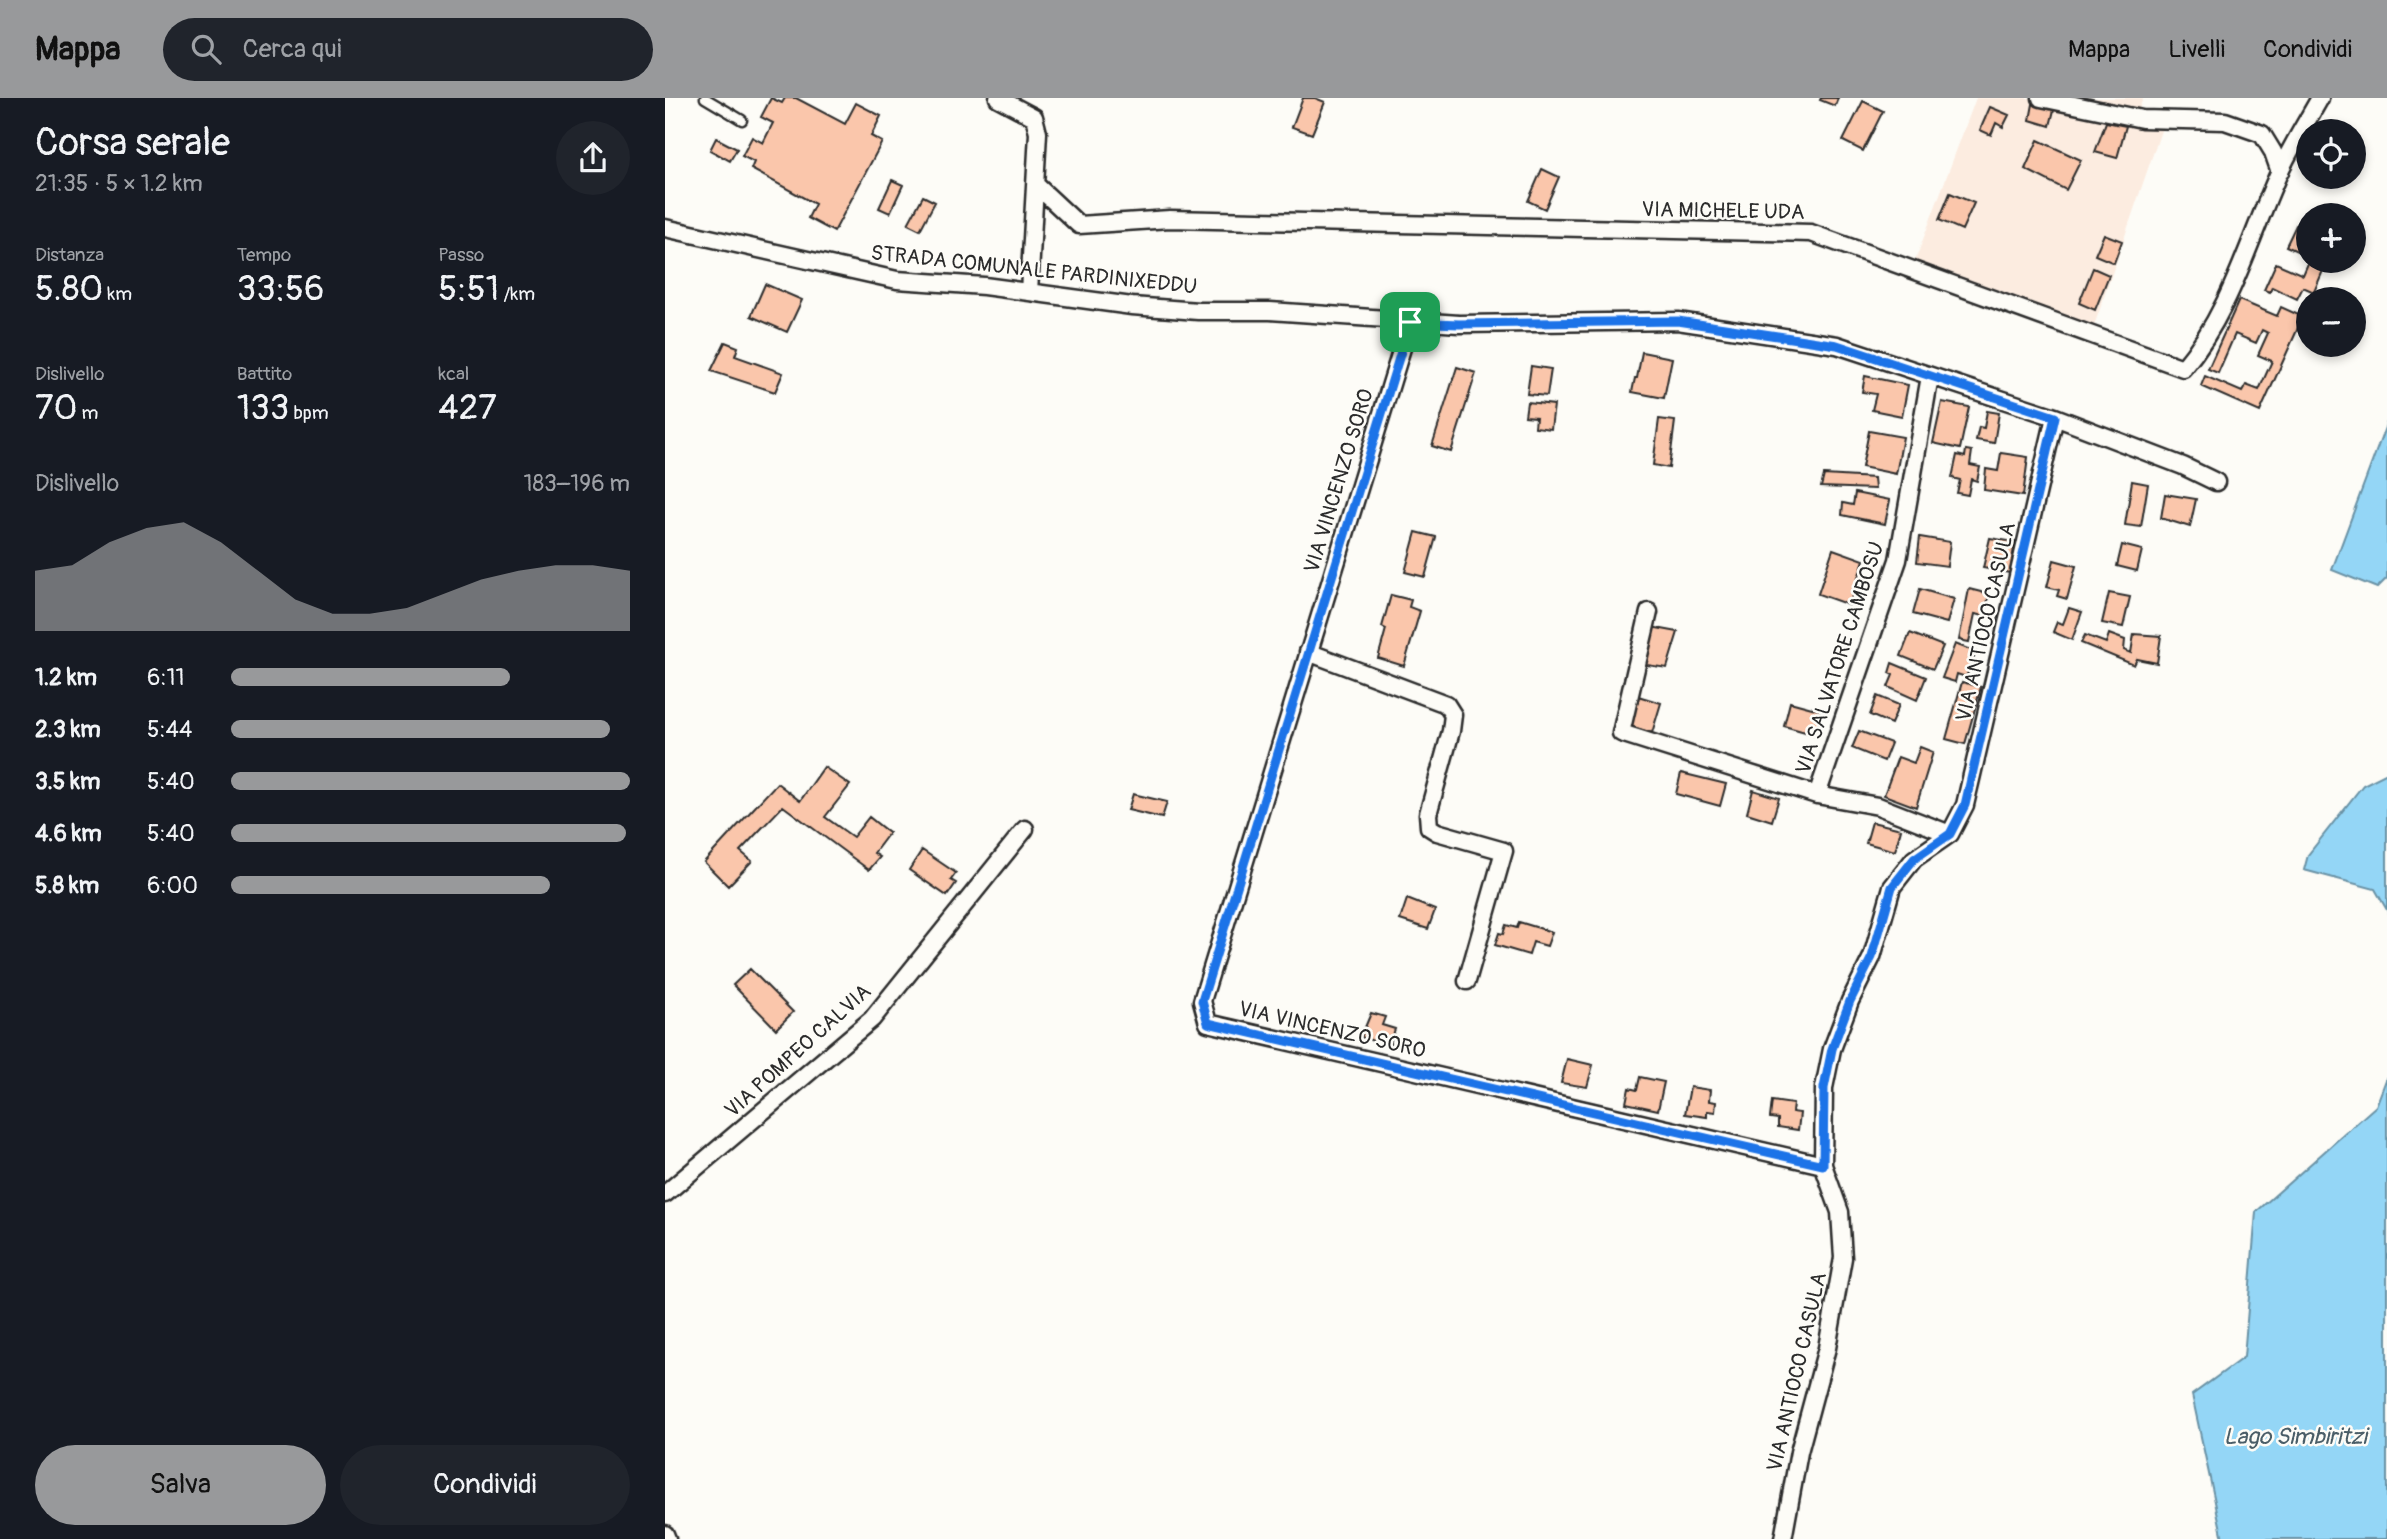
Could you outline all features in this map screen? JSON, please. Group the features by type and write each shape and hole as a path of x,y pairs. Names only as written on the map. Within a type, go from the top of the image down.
{"street":[{"path":"998,98 1034,117 1038,133 1029,292"},
{"path":"2041,98 2142,120 2225,121 2262,134 2273,152 2280,172"},
{"name":"VIA MICHELE UDA","path":"1035,184 1079,225 1170,219 1811,233 2183,368 2202,346 2222,311 2280,172 2319,98"},
{"name":"STRADA COMUNALE PARDINIXEDDU","path":"665,228 897,280 983,286 1132,306 1198,311 1270,311 1459,324 1678,321 1837,345 2055,417 2183,466 2216,482"},
{"name":"VIA VINCENZO SORO","path":"1410,322 1202,1001 1208,1023 1823,1165"},
{"name":"VIA SALVATORE CAMBOSU","path":"1649,612 1621,733 1818,794 1898,560 1930,376"},
{"name":"VIA ANTIOCO CASULA","path":"1783,1539 1799,1452 1827,1348 1843,1258 1840,1212 1823,1165 1824,1088 1832,1049 1850,1001 1872,957 1892,887 1914,859 1950,834 1965,805 2055,417"},
{"path":"1308,652 1447,704 1453,715 1428,814 1429,827 1437,832 1504,851 1467,981"},
{"path":"1818,794 1878,806 1950,834"},
{"name":"VIA POMPEO CALVIA","path":"665,1194 872,1019 1025,829"}],"lane":[{"path":"705,98 742,120"}],"shaded area":[{"path":"1976,98 2143,98 2137,114 2165,119 2092,332 1915,261"}],"water":[{"path":"2387,422 2387,578 2377,588 2332,570"},
{"path":"2387,773 2387,910 2375,889 2304,870 2308,855 2363,785"},
{"name":"Lago Simbiritzi","path":"2387,1077 2387,1539 2223,1539 2192,1395 2244,1357 2256,1212 2376,1106"}],"building":[{"path":"771,98 782,103 785,98 796,98 845,124 856,103 881,116 871,136 882,142 834,232 808,218 815,204 751,169 754,162 742,156 752,137 763,143 773,123 761,117"},
{"path":"1303,98 1315,98 1325,102 1312,134 1292,127"},
{"path":"1838,98 1835,106 1820,100"},
{"path":"1863,101 1883,111 1863,151 1843,141"},
{"path":"2033,104 2054,110 2050,126 2030,120"},
{"path":"1990,107 2009,115 2003,127 1996,123 1991,135 1980,130"},
{"path":"2106,122 2126,126 2117,158 2095,152"},
{"path":"716,138 737,149 730,161 710,150"},
{"path":"2038,140 2081,160 2066,190 2025,169"},
{"path":"1542,169 1559,177 1545,209 1528,201"},
{"path":"892,180 903,185 890,213 879,208"},
{"path":"1950,193 1974,203 1962,230 1939,220"},
{"path":"923,196 935,202 920,230 908,224"},
{"path":"2296,225 2296,251 2286,246"},
{"path":"2104,234 2122,241 2114,263 2095,255"},
{"path":"2276,263 2303,275 2322,273 2316,287 2296,287 2296,299 2272,287 2270,292 2264,290"},
{"path":"2093,268 2109,275 2095,310 2079,303"},
{"path":"765,284 802,300 787,332 751,316"},
{"path":"2239,300 2277,316 2281,307 2296,314 2296,332 2260,412 2201,386 2205,376 2242,392 2246,385 2259,390 2272,361 2258,355 2268,333 2262,330 2256,343 2235,334 2218,373 2208,369"},
{"path":"725,342 738,347 735,356 783,373 775,392 711,371"},
{"path":"1642,352 1672,358 1664,398 1632,392"},
{"path":"1531,366 1551,369 1547,396 1527,394"},
{"path":"1457,367 1476,373 1451,452 1432,446"},
{"path":"1865,376 1908,385 1902,416 1872,410 1876,394 1862,392"},
{"path":"1527,402 1554,405 1551,429 1535,427 1536,417 1525,416"},
{"path":"1942,402 1969,407 1960,449 1933,443"},
{"path":"1987,411 1999,413 1994,443 1976,440 1979,427 1984,428"},
{"path":"1659,419 1675,421 1669,468 1653,465"},
{"path":"1869,431 1903,437 1896,474 1862,467"},
{"path":"1966,450 1972,451 1970,465 1980,467 1977,481 1971,479 1968,495 1957,493 1960,480 1952,478 1957,455 1965,457"},
{"path":"2001,453 2028,457 2023,496 1984,490 1986,469 1998,471"},
{"path":"1824,475 1874,478 1875,489 1821,487"},
{"path":"2132,481 2148,484 2141,527 2125,525"},
{"path":"1855,493 1890,500 1885,524 1842,515 1843,503 1853,505"},
{"path":"2165,494 2196,499 2190,527 2161,518"},
{"path":"1416,532 1436,537 1425,577 1405,572"},
{"path":"1920,537 1950,542 1947,566 1917,562"},
{"path":"1990,538 2015,542 2010,573 1983,568"},
{"path":"2122,545 2142,550 2137,571 2117,566"},
{"path":"1833,549 1864,560 1849,605 1818,594"},
{"path":"2054,560 2076,566 2067,599 2057,596 2059,590 2047,587"},
{"path":"1920,589 1954,599 1947,623 1913,614"},
{"path":"1969,589 1989,594 1985,616 1975,614 1969,642 1959,640"},
{"path":"2109,593 2130,597 2123,627 2102,623"},
{"path":"1391,595 1411,600 1409,607 1420,611 1404,666 1378,658 1386,629 1382,627"},
{"path":"2069,608 2082,612 2072,640 2053,632 2057,622 2063,624"},
{"path":"1651,627 1678,632 1667,668 1640,664"},
{"path":"1910,633 1943,646 1933,669 1901,656"},
{"path":"2109,634 2125,640 2124,650 2131,653 2134,634 2161,636 2157,663 2137,659 2134,665 2081,643 2085,635 2106,643"},
{"path":"1955,644 1976,652 1966,677 1957,674 1955,682 1942,678"},
{"path":"1892,663 1926,677 1917,700 1888,687 1893,675 1889,673"},
{"path":"1962,682 1981,687 1965,744 1946,739"},
{"path":"1638,696 1661,703 1652,733 1629,726"},
{"path":"1877,696 1899,705 1891,724 1870,715"},
{"path":"1790,702 1823,711 1816,735 1784,726"},
{"path":"1859,731 1891,743 1884,761 1852,748"},
{"path":"1920,747 1933,752 1916,807 1884,795 1898,757 1914,763"},
{"path":"824,767 850,785 825,817 853,837 869,817 889,833 874,853 880,857 869,870 783,806 740,851 752,861 728,886 704,862 777,783 800,801"},
{"path":"1681,773 1726,784 1720,806 1676,794"},
{"path":"1753,790 1779,798 1772,821 1747,813"},
{"path":"1133,794 1167,802 1162,818 1128,810"},
{"path":"1872,822 1901,829 1895,851 1866,843"},
{"path":"922,850 956,873 951,880 956,883 947,896 909,870"},
{"path":"1407,899 1435,910 1428,929 1400,920"},
{"path":"1519,922 1552,932 1547,946 1533,942 1529,955 1495,945 1499,933 1503,934 1506,925 1517,928"},
{"path":"750,969 793,1012 776,1029 733,985"},
{"path":"1371,1013 1385,1017 1382,1025 1395,1029 1389,1046 1361,1037"},
{"path":"1567,1059 1593,1065 1587,1087 1561,1083"},
{"path":"1640,1077 1664,1082 1658,1110 1626,1103 1629,1088 1637,1090"},
{"path":"1690,1087 1710,1090 1709,1101 1716,1102 1715,1112 1707,1111 1707,1117 1685,1114"},
{"path":"1772,1101 1793,1104 1792,1112 1800,1113 1798,1130 1778,1127 1778,1119 1770,1118"}],"route":[{"path":"1678,321 1837,345 2055,417 1965,805 1950,834 1914,859 1892,887 1872,957 1850,1001 1832,1049 1824,1088 1823,1165 1208,1023 1202,1001 1410,322 1459,324 1678,321"}]}
